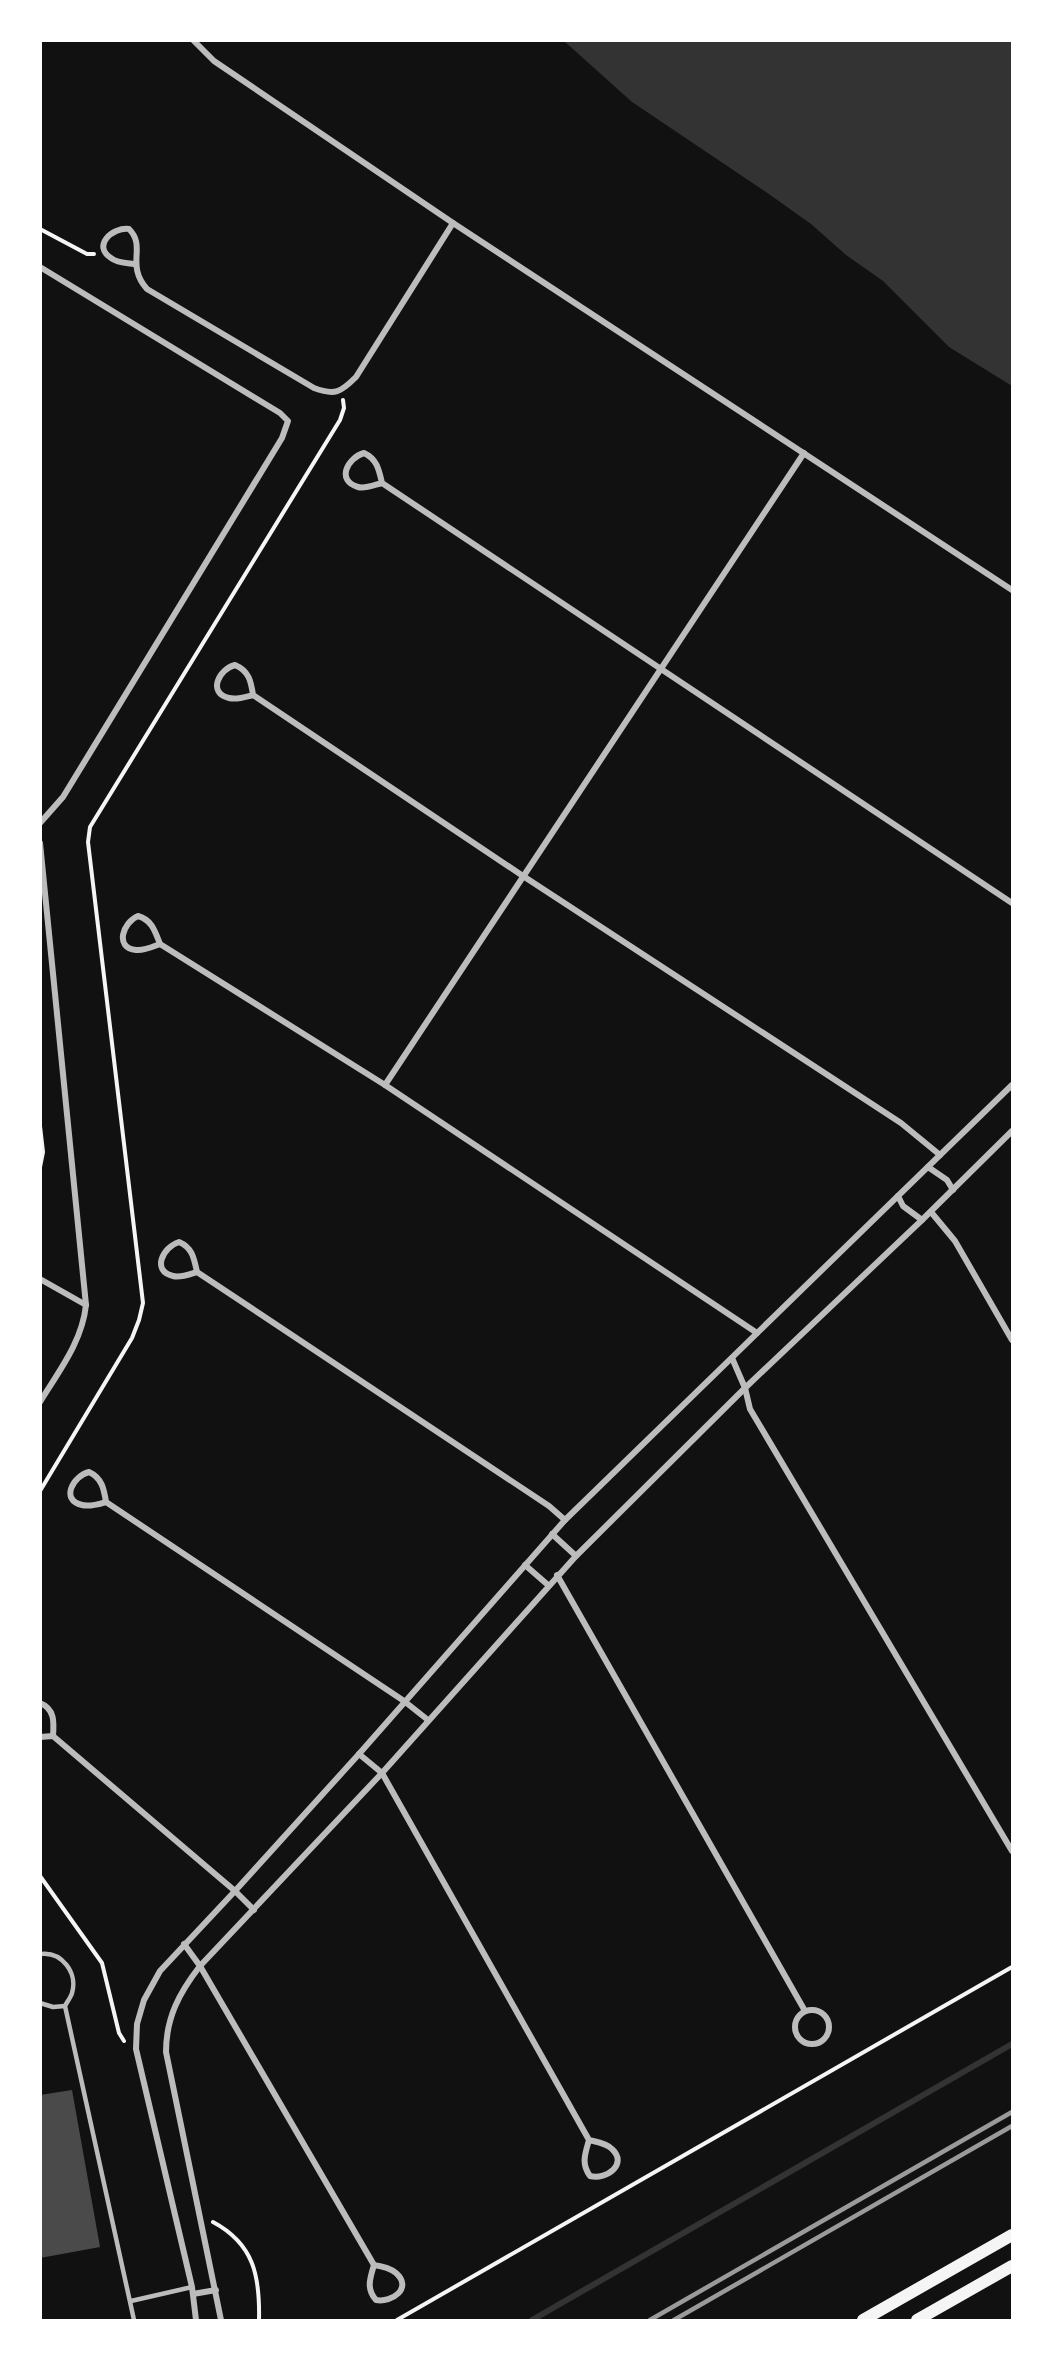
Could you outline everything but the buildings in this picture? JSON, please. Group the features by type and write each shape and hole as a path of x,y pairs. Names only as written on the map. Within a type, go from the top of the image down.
{"main road":[{"path":"863,2320 1012,2235"},
{"path":"917,2320 1012,2266"}],"street":[{"path":"193,40 214,61 453,223 1012,590"},
{"path":"134,264 111,259 106,254 104,248 108,236 116,230 129,229 136,241 134,264 139,280 147,289 314,388 328,393 342,390 356,377 453,223"},
{"path":"40,267 280,413 288,421 282,438 63,797 40,823"},
{"path":"382,483 358,487 347,479 346,467 352,458 364,453 370,456 379,470 382,483 1012,903"},
{"path":"385,1085 804,453"},
{"path":"253,695 230,699 218,691 218,679 224,669 235,665 242,668 247,672 253,695 523,876 901,1123 940,1155"},
{"path":"40,843 86,1305 84,1324 78,1340 40,1402"},
{"path":"159,944 147,949 130,949 124,944 123,938 127,922 138,916 145,918 155,931 159,944 385,1085 757,1333"},
{"path":"196,2320 192,2291 135,2049 137,2024 144,2000 160,1971 359,1754 565,1520 1012,1085"},
{"path":"221,2320 169,2067 166,2037 172,2010 187,1983 200,1966 382,1773 576,1556 745,1388 931,1212 1012,1131"},
{"path":"928,1167 947,1180 952,1190"},
{"path":"898,1196 903,1206 922,1220"},
{"path":"931,1212 955,1241 1012,1340"},
{"path":"197,1272 184,1276 168,1274 162,1269 162,1256 168,1247 179,1242 186,1245 190,1250 197,1272 539,1500 565,1520"},
{"path":"40,1279 86,1305"},
{"path":"732,1358 745,1388 750,1409 1012,1851"},
{"path":"106,1502 93,1506 77,1503 72,1498 71,1492 71,1485 77,1476 88,1472 95,1474 100,1480 106,1502 404,1701 428,1720"},
{"path":"552,1534 576,1556"},
{"path":"525,1565 548,1586"},
{"path":"558,1575 805,2011"},
{"path":"40,1703 48,1707 52,1713 53,1736"},
{"path":"40,1737 53,1736 235,1891 254,1910"},
{"path":"359,1754 382,1773 589,2140 611,2148 615,2154 617,2161 612,2172 602,2177 590,2175 586,2170 584,2163 589,2140"},
{"path":"184,1944 200,1966 374,2265 369,2288 371,2295 376,2300 388,2301 397,2296 402,2285 400,2278 387,2268 374,2265"},
{"path":"817,2010 827,2017 830,2028 825,2039 820,2043 804,2043 796,2035 795,2024 805,2011 817,2010"},
{"path":"192,2291 216,2290"}],"lane":[{"path":"40,1954 47,1953 61,1959 72,1973 72,1992 65,2006 134,2320"},
{"path":"40,2003 53,2007 65,2006"},
{"path":"131,2301 192,2291"}],"path":[{"path":"40,229 87,254 106,254"},
{"path":"40,1126 43,1152 40,1167"},
{"path":"40,1876 102,1963 118,2033 135,2049"},
{"path":"397,2320 1012,1966"},
{"path":"201,2218 214,2222 242,2244 251,2261 260,2291 259,2320"}],"shaded area":[{"path":"564,41 1012,41 1012,386 949,347 883,281 846,255 811,224 632,102"}],"waterway":[{"path":"532,2320 1012,2044"}],"railway":[{"path":"650,2320 1012,2112"},
{"path":"674,2320 1012,2126"}]}
